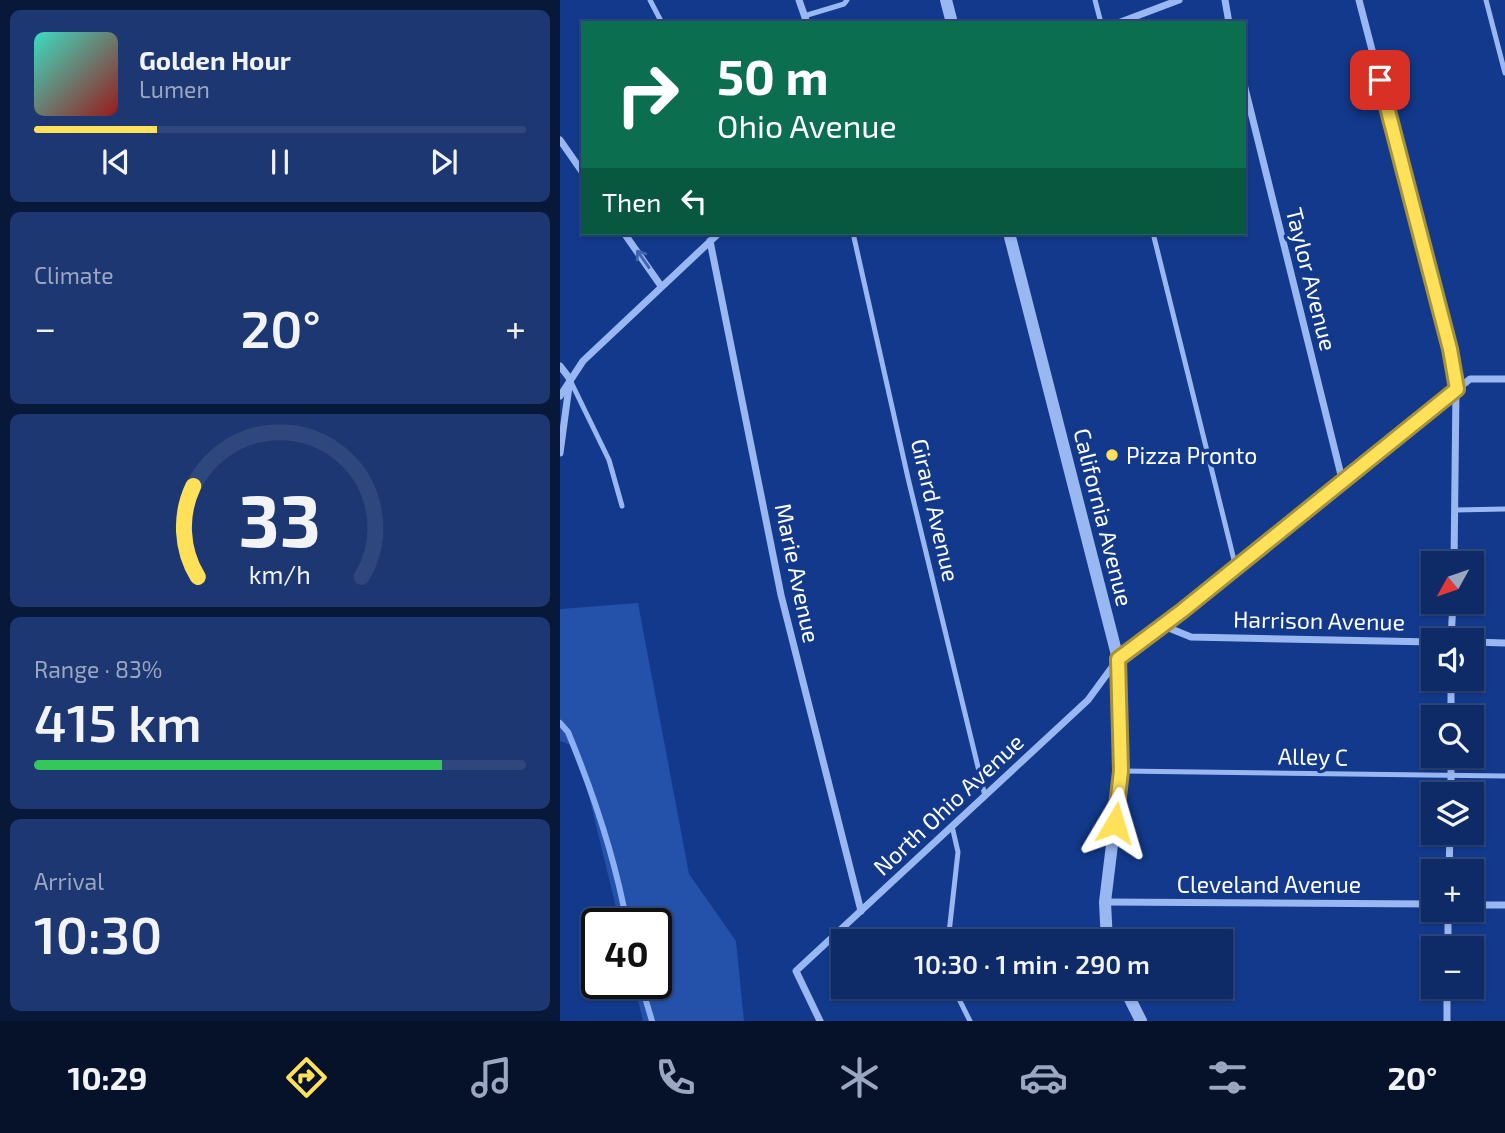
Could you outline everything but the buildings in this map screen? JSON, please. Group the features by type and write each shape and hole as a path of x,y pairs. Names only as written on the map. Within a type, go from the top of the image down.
{"street":[{"path":"799,0 806,19"},
{"path":"946,0 951,21"},
{"path":"1123,21 1179,0"},
{"path":"1225,0 1229,21"},
{"path":"1359,0 1450,349 1457,389 1454,551"},
{"name":"Taylor Avenue","path":"1246,92 1343,483"},
{"path":"560,140 581,170"},
{"path":"625,235 661,286"},
{"path":"560,396 583,361 717,235"},
{"name":"California Avenue","path":"1010,235 1118,659 1121,771 1105,902 1106,929"},
{"name":"Marie Avenue","path":"710,241 781,595 860,911"},
{"path":"560,366 570,379 560,453"},
{"path":"1457,389 1470,379 1505,379"},
{"name":"North Ohio Avenue","path":"820,1021 796,971 1088,700 1118,659 1164,626 1457,389"},
{"name":"Harrison Avenue","path":"1164,626 1191,636 1421,642"},
{"path":"1484,642 1505,643"},
{"path":"1451,768 1451,782"},
{"name":"Cleveland Avenue","path":"1105,902 1421,904"},
{"path":"1484,905 1505,905"},
{"path":"1130,999 1141,1021"},
{"path":"1447,999 1447,1021"}],"lane":[{"path":"650,0 661,21"},
{"path":"806,19 844,4 847,0"},
{"path":"1095,0 1100,21"},
{"path":"1486,0 1505,73"},
{"name":"Girard Avenue","path":"853,235 908,478 985,796"},
{"path":"1153,235 1236,568"},
{"path":"570,379 609,460 622,506"},
{"path":"1456,510 1505,509"},
{"name":"Alley C","path":"1121,771 1505,776"},
{"path":"949,929 958,852 952,826"},
{"path":"959,999 970,1021"}],"shaded area":[{"path":"638,603 689,874 736,941 744,1021 643,1021 638,999 672,999 672,908 616,908 577,747 560,741 560,609"}],"waterway":[{"path":"560,723 568,732 595,803 610,850 623,908"},
{"path":"645,999 652,1021"}],"place":[{"name":"Pizza Pronto","path":"1112,455"}],"route":[{"path":"1115,823 1121,771 1118,659 1164,626 1457,389 1450,349 1380,80"}]}
